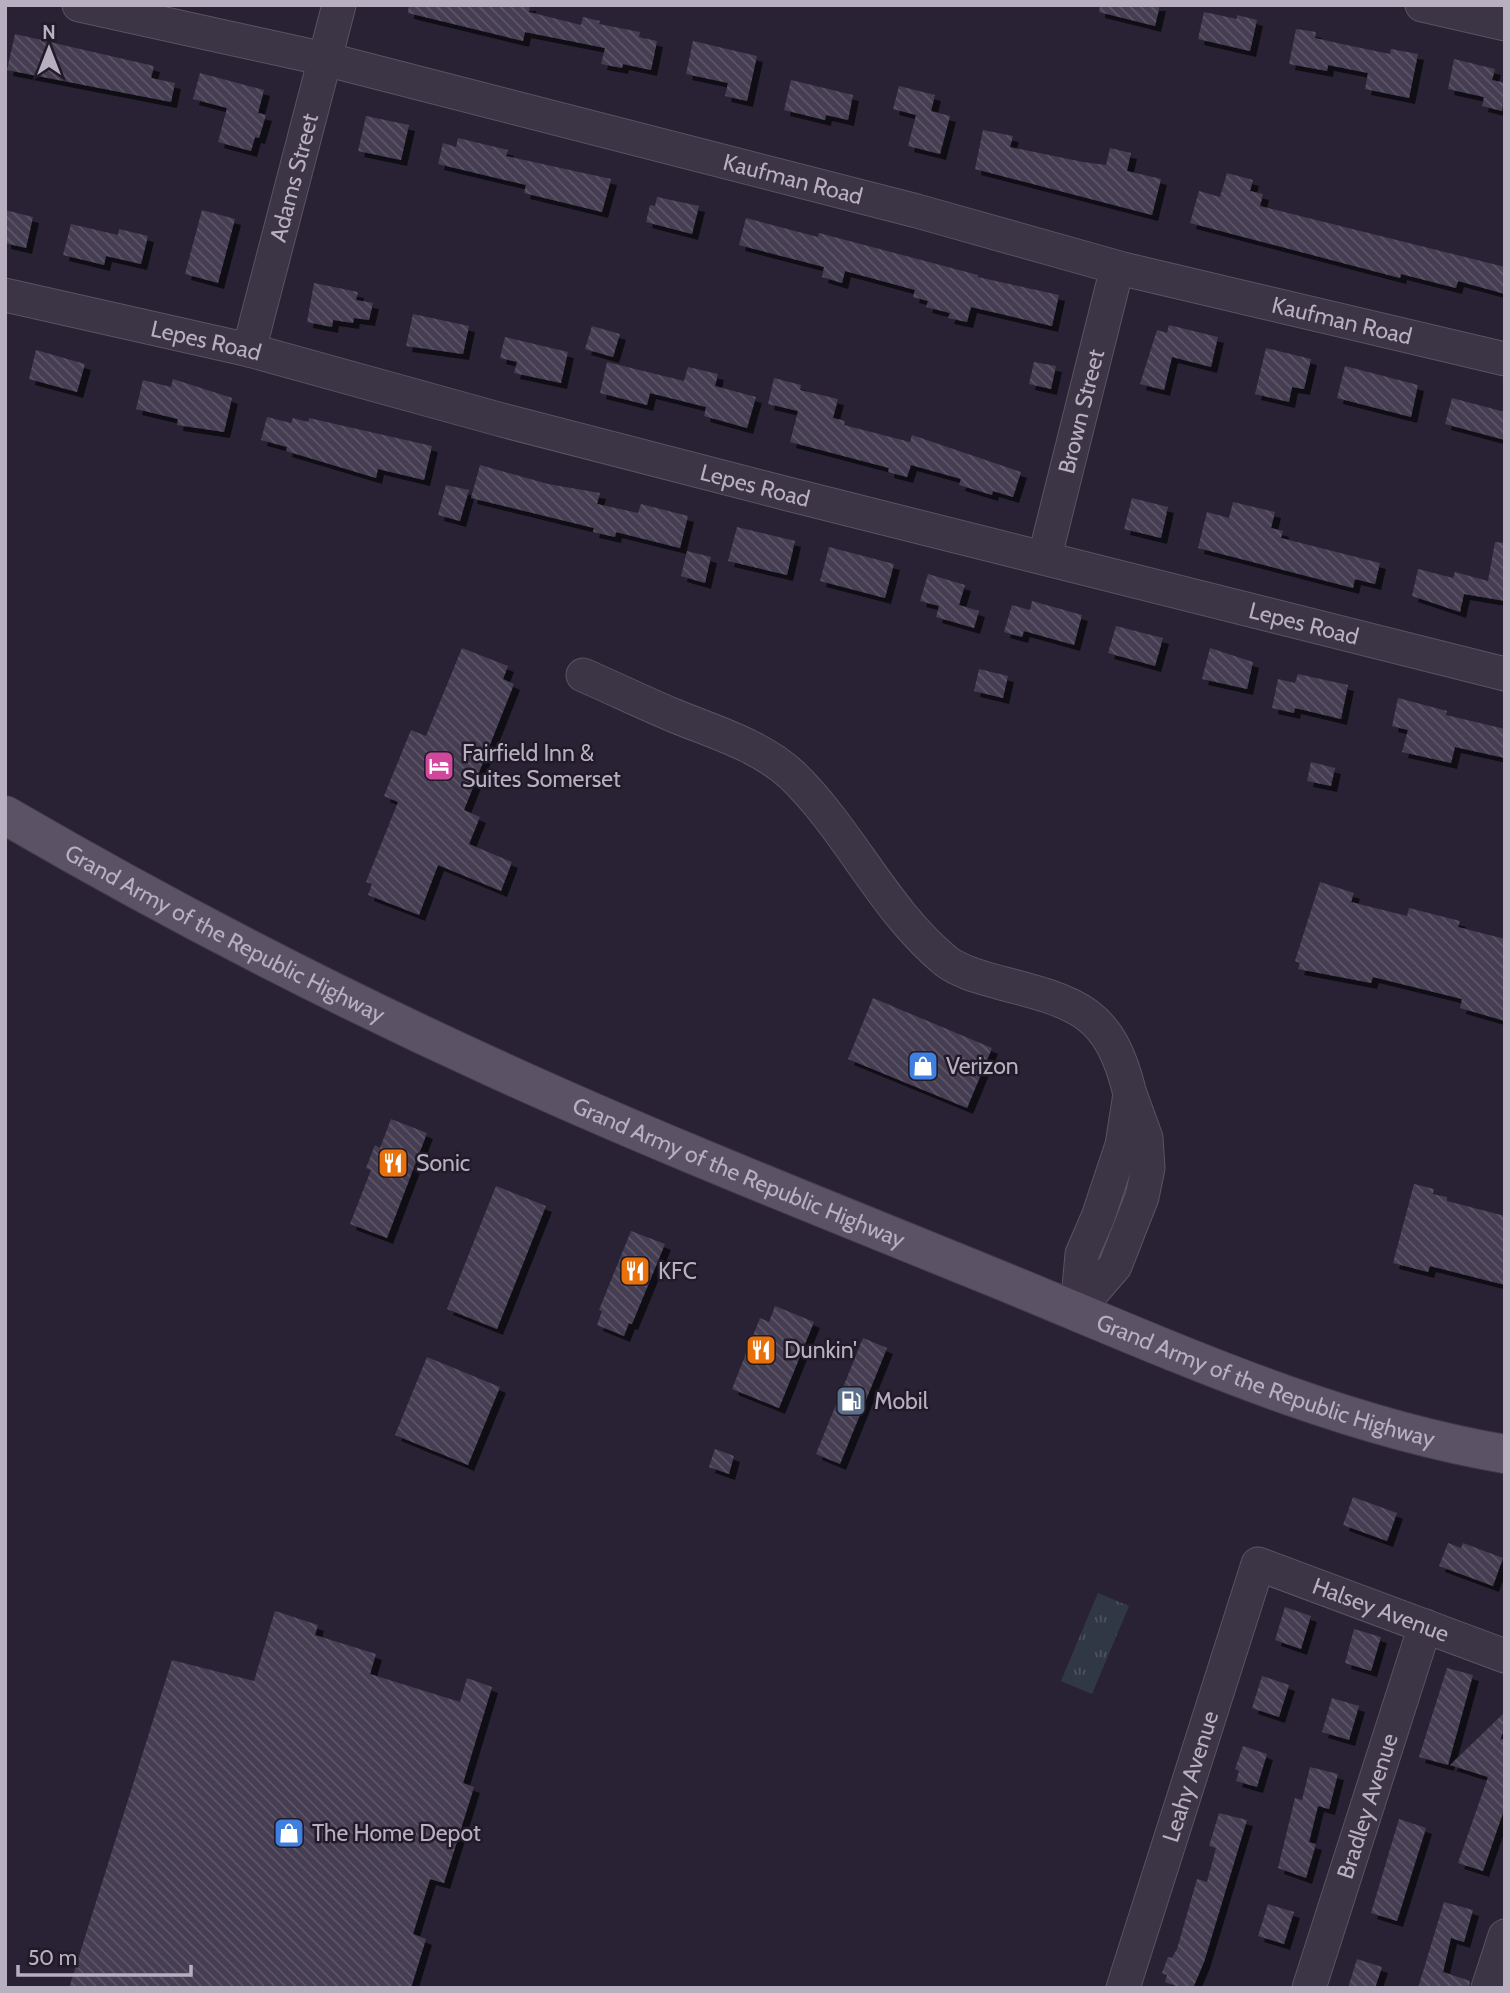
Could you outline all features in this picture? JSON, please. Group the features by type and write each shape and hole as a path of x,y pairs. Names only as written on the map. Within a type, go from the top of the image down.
{"main road":[{"name":"Grand Army of the Republic Highway","path":"5,815 298,974 495,1069 656,1138 1221,1370 1444,1442 1505,1454"}],"street":[{"name":"Kaufman Road","path":"79,5 327,60 917,211 1117,268 1505,359"},
{"name":"Adams Street","path":"249,350 327,60 339,5"},
{"path":"1422,5 1504,20"},
{"name":"Brown Street","path":"1045,556 1117,268"},
{"name":"Lepes Road","path":"5,295 249,350 515,424 1505,674"},
{"path":"583,675 746,745 789,773 821,805 924,942 950,965 980,977 1067,1003 1099,1023 1118,1051 1130,1094 1122,1145 1098,1217 1082,1254 1077,1310"},
{"name":"Halsey Avenue","path":"1258,1564 1505,1656"},
{"name":"Leahy Avenue","path":"1123,1988 1258,1564"},
{"name":"Bradley Avenue","path":"1309,1988 1425,1626"},
{"path":"1488,1988 1505,1936"}],"green space":[{"path":"1098,1593 1129,1606 1092,1694 1061,1681"}],"building":[{"path":"409,5 530,5 529,12 581,25 583,17 600,21 599,24 640,32 639,37 657,41 651,70 623,64 622,68 601,64 605,48 525,32 523,41 408,13"},
{"path":"1100,5 1160,5 1155,26 1099,12"},
{"path":"1204,12 1257,20 1250,51 1198,39"},
{"path":"1296,29 1316,32 1315,38 1390,54 1391,49 1418,54 1409,98 1365,89 1368,73 1328,65 1327,71 1289,64"},
{"path":"15,34 154,66 151,78 175,83 171,102 7,70"},
{"path":"693,41 757,56 747,101 725,96 728,83 686,74"},
{"path":"1454,59 1495,69 1492,80 1505,83 1502,111 1482,106 1484,97 1448,89"},
{"path":"200,73 264,90 258,113 266,115 259,138 255,137 251,151 218,142 227,108 193,99"},
{"path":"791,80 853,95 848,120 826,115 825,120 784,110"},
{"path":"899,86 935,95 931,111 950,116 940,154 908,146 916,115 893,109"},
{"path":"366,116 409,125 401,160 358,151"},
{"path":"983,130 1013,136 1010,147 1083,162 1106,165 1110,148 1131,153 1127,171 1161,179 1152,215 975,169"},
{"path":"458,138 508,150 506,156 611,179 602,212 524,193 526,185 438,164 443,143 456,147"},
{"path":"1227,173 1253,180 1250,191 1263,194 1260,206 1505,267 1505,294 1458,281 1456,288 1401,274 1400,278 1190,223 1199,191 1220,197"},
{"path":"657,197 699,206 692,234 646,222 650,205 655,206"},
{"path":"5,210 33,217 26,248 5,243"},
{"path":"202,210 235,219 218,283 185,274"},
{"path":"746,218 818,237 819,233 978,277 1059,295 1052,326 971,307 967,322 948,318 950,313 926,307 928,301 913,297 915,290 845,271 842,283 822,277 824,267 739,245"},
{"path":"71,224 118,235 119,229 148,236 141,264 106,256 104,265 63,255"},
{"path":"314,283 358,292 356,300 373,303 369,320 354,318 353,323 333,320 332,327 307,322"},
{"path":"413,314 469,326 463,354 406,346"},
{"path":"1169,325 1218,337 1211,367 1172,357 1164,390 1140,384 1157,330 1167,333"},
{"path":"592,326 620,334 613,357 585,349"},
{"path":"505,337 568,352 561,383 514,373 517,362 500,358"},
{"path":"1266,348 1311,359 1304,389 1292,387 1289,402 1255,394"},
{"path":"36,350 85,364 77,392 29,379"},
{"path":"607,362 684,381 688,367 718,374 715,386 756,397 747,428 704,416 706,407 650,393 647,405 600,393"},
{"path":"1034,362 1056,366 1051,389 1029,384"},
{"path":"1345,366 1418,385 1411,417 1337,398"},
{"path":"774,378 801,385 800,390 838,399 833,418 845,421 844,425 910,442 912,435 1021,472 1013,497 993,491 992,495 959,485 961,479 911,465 907,477 888,472 889,468 790,442 798,411 768,404"},
{"path":"173,379 232,398 224,432 177,425 178,419 136,409 143,380 171,387"},
{"path":"1452,398 1505,412 1505,440 1445,424"},
{"path":"267,417 291,423 293,418 308,422 309,418 432,446 424,480 378,469 376,478 286,451 287,447 261,440"},
{"path":"480,465 548,484 600,493 597,504 638,513 641,504 688,516 680,548 616,532 615,537 593,532 594,528 471,498"},
{"path":"446,485 469,490 460,521 438,515"},
{"path":"1132,498 1168,507 1161,538 1124,529"},
{"path":"1233,502 1275,512 1271,528 1283,531 1281,538 1380,563 1375,584 1355,579 1353,588 1198,548 1207,512 1229,518"},
{"path":"737,527 795,541 787,575 728,561"},
{"path":"1495,542 1505,543 1505,601 1464,594 1460,612 1412,596 1418,569 1453,578 1455,572 1488,581"},
{"path":"829,547 894,564 885,598 820,581"},
{"path":"687,551 711,557 705,583 681,576"},
{"path":"928,574 965,585 959,605 979,611 974,628 936,617 939,606 920,601"},
{"path":"1032,601 1082,615 1074,645 1024,631 1022,637 1004,632 1012,605 1030,610"},
{"path":"1116,626 1163,638 1155,666 1108,653"},
{"name":"Fairfield Inn & Suites Somerset","path":"462,648 508,666 503,679 514,684 464,810 480,817 469,844 512,862 501,891 438,865 419,915 368,895 372,884 366,882 398,802 384,796 411,730 426,736"},
{"path":"1210,648 1253,662 1247,689 1202,679"},
{"path":"979,669 1008,676 1003,698 974,691"},
{"path":"1298,674 1348,685 1341,719 1295,708 1294,713 1272,708 1278,679 1295,683"},
{"path":"1398,698 1447,711 1446,715 1505,729 1505,758 1455,747 1451,763 1402,752 1408,730 1392,726"},
{"path":"1311,762 1335,768 1331,786 1307,781"},
{"path":"1320,882 1354,893 1351,902 1407,916 1409,908 1460,921 1458,927 1505,939 1505,1021 1460,1008 1462,999 1373,977 1371,983 1298,969 1300,963 1295,961"},
{"path":"873,998 992,1048 967,1108 848,1059"},
{"path":"391,1119 427,1133 387,1238 350,1224 371,1170 366,1168 375,1145 380,1148"},
{"path":"1414,1184 1434,1189 1433,1194 1447,1197 1447,1201 1505,1216 1505,1285 1430,1266 1428,1272 1393,1263"},
{"path":"496,1186 546,1206 497,1329 447,1309"},
{"path":"631,1231 665,1244 632,1324 629,1323 624,1336 597,1325 602,1311 599,1310"},
{"path":"775,1306 814,1322 779,1408 732,1389 760,1318 769,1322"},
{"name":"Mobil","path":"863,1338 887,1348 840,1464 816,1454"},
{"path":"427,1357 500,1387 468,1465 395,1435"},
{"path":"715,1449 734,1456 729,1474 709,1467"},
{"path":"1353,1497 1397,1513 1387,1541 1343,1525"},
{"path":"1448,1543 1461,1548 1463,1543 1503,1558 1493,1586 1439,1566"},
{"path":"1285,1607 1311,1616 1301,1649 1275,1640"},
{"name":"The Home Depot","path":"275,1611 318,1625 315,1635 376,1654 370,1674 460,1702 467,1678 492,1687 463,1783 474,1787 444,1883 430,1879 413,1934 426,1939 411,1988 69,1988 172,1660 254,1681"},
{"path":"1354,1629 1381,1637 1371,1671 1345,1663"},
{"path":"1447,1668 1473,1675 1448,1765 1419,1757"},
{"path":"1262,1676 1289,1685 1279,1717 1252,1708"},
{"path":"1332,1698 1359,1706 1349,1740 1322,1732"},
{"path":"1505,1712 1505,1725 1495,1758 1501,1739 1505,1739 1505,1807 1483,1871 1458,1863 1488,1777 1450,1765"},
{"path":"1243,1746 1267,1754 1257,1787 1236,1781 1239,1771 1235,1769"},
{"path":"1310,1767 1338,1774 1329,1809 1318,1806 1309,1842 1316,1844 1306,1878 1278,1868 1295,1798 1302,1800"},
{"path":"1219,1813 1247,1820 1204,1962 1193,1988 1181,1988 1165,1982 1167,1975 1162,1973 1168,1957 1172,1958 1177,1949 1197,1879 1207,1882 1216,1848 1209,1846"},
{"path":"1399,1819 1426,1828 1397,1921 1371,1913"},
{"path":"1444,1902 1473,1910 1464,1942 1451,1938 1443,1972 1470,1981 1469,1988 1418,1988"},
{"path":"1268,1904 1294,1912 1284,1944 1258,1936"},
{"path":"1357,1959 1382,1967 1375,1988 1348,1988"}],"place":[{"name":"Fairfield Inn & Suites Somerset","path":"439,766"},
{"name":"Verizon","path":"923,1066"},
{"name":"Sonic","path":"393,1163"},
{"name":"KFC","path":"635,1271"},
{"name":"Dunkin'","path":"761,1350"},
{"name":"Mobil","path":"851,1401"},
{"name":"The Home Depot","path":"289,1833"}]}
